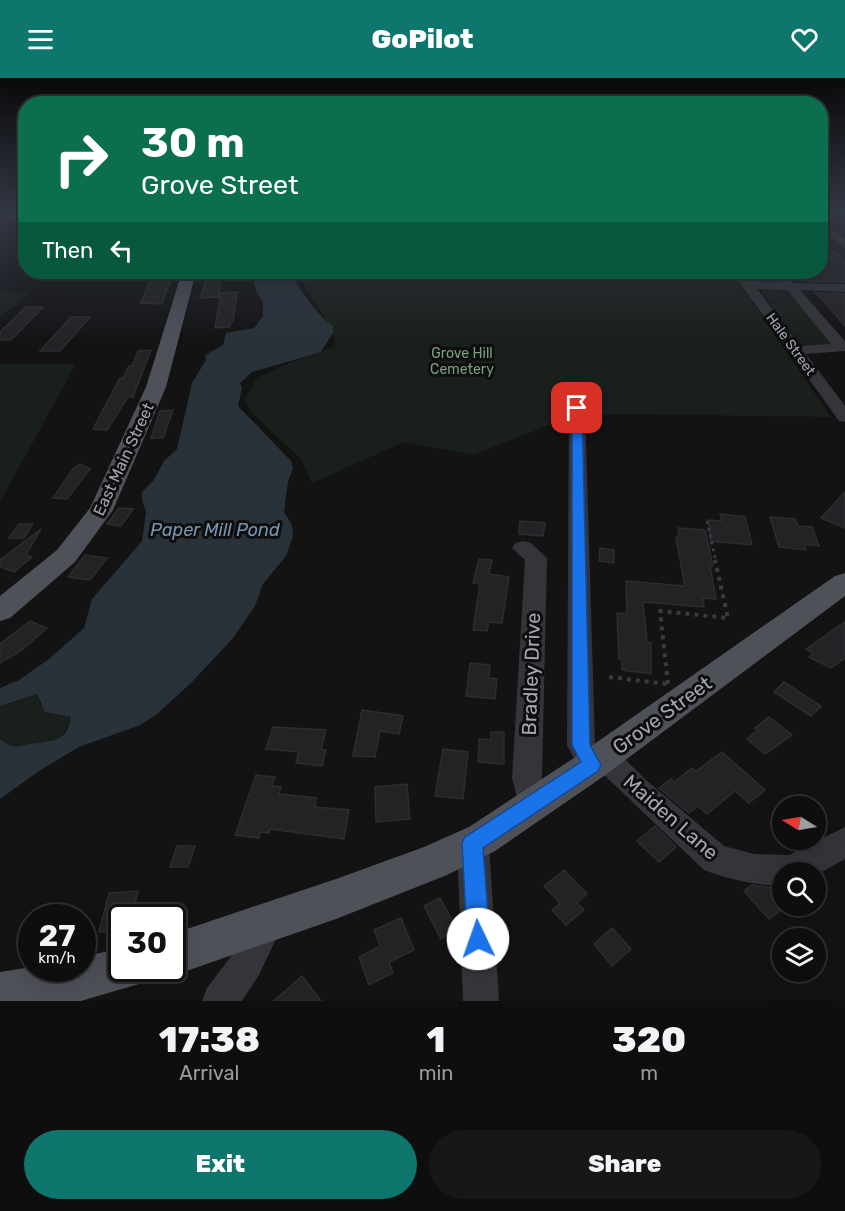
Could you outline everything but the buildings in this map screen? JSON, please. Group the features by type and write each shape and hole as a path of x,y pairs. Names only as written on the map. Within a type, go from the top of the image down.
{"main road":[{"name":"East Main Street","path":"0,611 66,556 101,510 151,400 187,279"},
{"name":"Grove Street","path":"186,950 419,868 472,843 598,761 845,582"},
{"path":"0,994 48,987 108,973"}],"street":[{"name":"Hale Street","path":"743,279 845,417"},
{"path":"784,279 843,349"},
{"path":"748,285 845,288"},
{"path":"796,351 843,349"},
{"path":"577,408 581,745 598,761"},
{"name":"Bradley Drive","path":"524,548 536,558 527,778 532,806"},
{"name":"Maiden Lane","path":"598,761 636,789 715,859 754,869 790,871 817,859 845,842"},
{"path":"472,843 482,1001"},
{"path":"220,1001 248,963 266,924"}],"path":[{"path":"609,677 668,684 660,611 728,618 707,521"}],"green space":[{"name":"Grove Hill Cemetery","path":"302,279 737,279 831,417 623,414 572,416 473,455 404,442 312,483 301,459 254,415 244,400 257,378 335,346 330,327"},
{"path":"751,279 776,279 835,346 821,348 800,344"},
{"path":"0,290 29,294 0,317"},
{"path":"0,364 76,364 0,502"},
{"path":"37,694 40,704 58,715 70,716 71,721 60,739 53,742 33,743 20,748 10,746 0,739 0,706"}],"water":[{"name":"Paper Mill Pond","path":"255,279 295,279 309,302 333,326 333,333 321,352 252,372 240,383 242,388 238,406 291,461 293,469 288,481 284,512 292,525 293,536 286,556 263,584 255,606 233,638 191,683 156,715 140,725 79,747 39,771 0,799 0,739 14,747 55,740 67,730 71,717 45,712 37,694 0,706 0,688 19,680 49,659 84,628 92,599 142,541 146,512 142,492 154,480 164,461 177,449 192,383 206,360 205,355 223,345 226,333 254,328 263,316 263,301 254,284"}],"route":[{"path":"478,939 476,876 472,843 517,817 592,765 581,745 577,408"}]}
